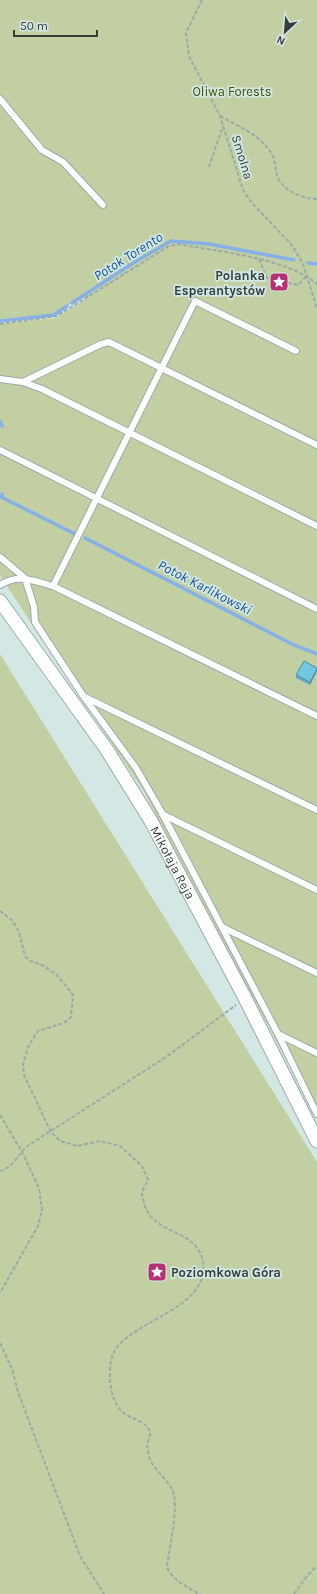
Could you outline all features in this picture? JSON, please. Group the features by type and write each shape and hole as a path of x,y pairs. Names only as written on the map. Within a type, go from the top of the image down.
{"street":[{"name":"Mikołaja Reja","path":"0,601 107,750 147,814 245,998 317,1141"}],"lane":[{"path":"0,99 38,145 63,162 103,205"},
{"path":"53,586 96,497 195,301 296,351"},
{"path":"23,382 101,344 109,342 317,445"},
{"path":"0,379 23,382 317,526"},
{"path":"0,450 317,609"},
{"path":"0,557 25,578 34,607 35,622 84,696 136,768 162,814 278,1034 317,1114"},
{"path":"0,585 12,578 25,578 53,586 317,716"},
{"path":"84,696 317,810"},
{"path":"162,814 317,890"},
{"path":"222,927 317,973"},
{"path":"278,1034 317,1054"}],"path":[{"name":"Smolna","path":"202,0 188,27 187,46 194,67 224,125 243,190 252,203 291,244 303,264 317,308"},
{"path":"220,116 255,134 271,152 277,178 290,191 312,199 317,199"},
{"path":"209,167 224,125"},
{"path":"0,324 57,316 169,246 178,244 259,258 307,276 317,284"},
{"path":"259,258 267,278 298,285 307,276"},
{"path":"0,911 12,920 19,932 25,956 30,961 42,964 57,975 73,995 71,1017 64,1023 38,1031 29,1045 23,1064 24,1075 51,1132 60,1141 77,1146 100,1141 120,1146 142,1166 148,1180 142,1194 148,1213 158,1224 192,1241 201,1254 203,1264 201,1277 194,1292 181,1304 129,1337 116,1349 111,1360 112,1395 124,1414 143,1423 150,1429 151,1436 147,1445 150,1459 173,1490 175,1503 167,1567 169,1572 182,1583 200,1594"},
{"path":"0,1171 15,1161 21,1150 166,1057 245,998"},
{"path":"0,1115 21,1150 40,1188 42,1210 41,1219 0,1293"},
{"path":"0,1343 12,1369 18,1392 80,1556 104,1594"},
{"path":"294,1594 307,1576 317,1566"}],"green space":[{"name":"Oliwa Forests","path":"0,0 317,0 317,1118 143,790 0,576 0,324 56,318 85,300 83,296 54,314 0,319"},
{"path":"0,654 317,1162 317,1594 0,1594"}],"building":[{"path":"304,661 317,668 310,682 296,675"}],"waterway":[{"name":"Potok Torento","path":"72,303 133,263 171,241 209,244 294,260"},
{"name":"Potok Torento","path":"308,263 317,264"},
{"name":"Potok Torento","path":"0,321 54,315 67,306"},
{"name":"Potok Karlikowski","path":"0,421 2,426"},
{"name":"Potok Karlikowski","path":"2,494 1,497 75,534"},
{"name":"Potok Karlikowski","path":"85,538 292,644 317,654"}],"place":[{"name":"Polanka Esperantystów","path":"279,282"},
{"name":"Poziomkowa Góra","path":"157,1272"}]}
